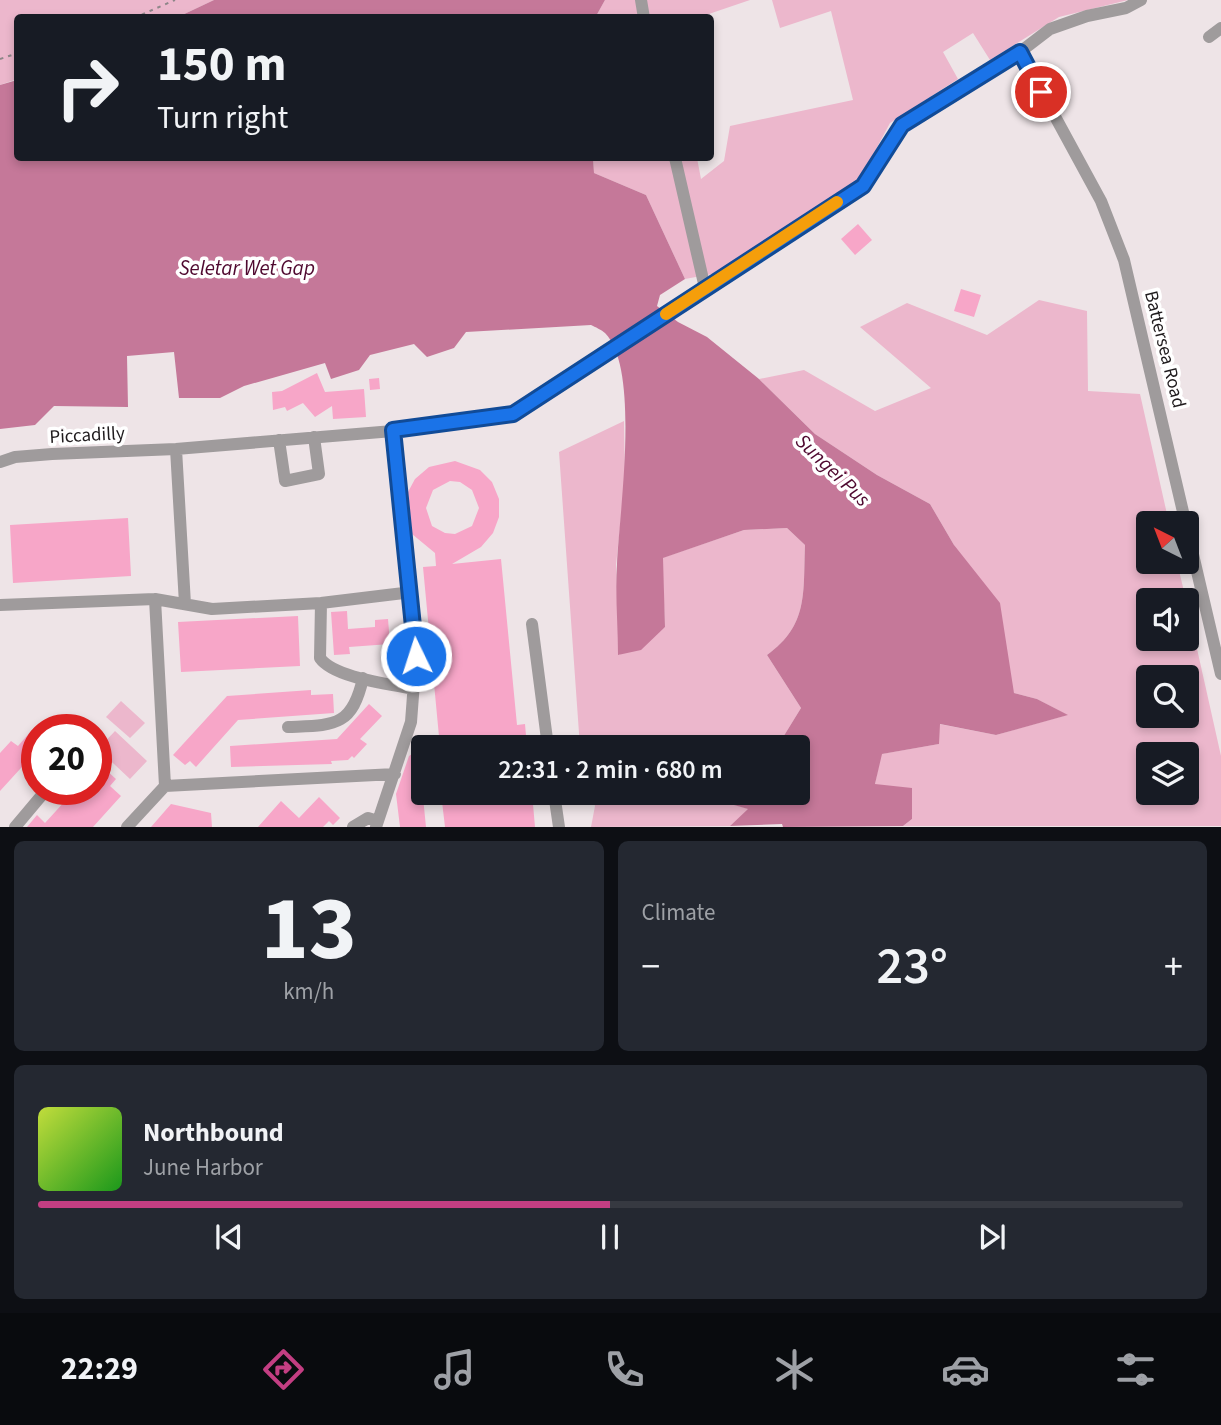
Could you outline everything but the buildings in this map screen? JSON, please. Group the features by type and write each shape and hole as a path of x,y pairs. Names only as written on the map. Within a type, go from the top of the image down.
{"lane":[{"name":"Piccadilly","path":"0,462 15,457 177,449 393,430 513,414 863,186 902,125 1020,52 1050,29 1087,16 1126,8 1141,0"},
{"path":"1209,37 1221,28"},
{"name":"Battersea Road","path":"1020,52 1101,201 1124,260 1221,674"},
{"path":"676,161 705,288"},
{"path":"354,827 368,818 377,824 411,722 416,656 412,592 393,430"},
{"path":"279,440 285,481 319,474 314,437"},
{"path":"177,449 185,604"},
{"path":"0,604 155,599 212,609 321,603 412,592"},
{"path":"127,827 164,786 155,599"},
{"path":"321,603 320,658 333,669 414,689"},
{"path":"532,624 546,735"},
{"path":"288,727 330,726 346,718 359,695 363,678"},
{"path":"164,786 395,774"},
{"path":"15,827 34,805"},
{"path":"556,805 559,827"}],"path":[{"path":"143,14 175,0"}],"shaded area":[{"path":"0,0 214,0 184,14 14,14 14,80 0,85"},
{"path":"605,0 750,0 709,14 597,14"},
{"path":"772,0 1128,0 1059,17 990,60 973,33 943,52 958,79 890,123 859,181 712,274 685,279 646,195 594,173 593,161 698,161 701,179 724,161 730,126 853,100 831,11 780,28"},
{"path":"1039,300 1087,311 1088,391 1140,394 1166,511 1136,511 1136,574 1180,574 1183,588 1136,588 1136,651 1198,651 1221,756 1221,826 903,826 912,819 875,784 881,754 939,744 939,724 996,735 1067,715 1037,699 1014,693 954,545 930,504 877,475 815,434 759,379 804,370 875,411 931,388 860,327 907,303 987,335"},
{"path":"624,421 625,481 616,565 619,655 665,627 662,558 744,530 787,528 805,545 803,593 797,619 781,644 767,655 801,708 784,735 579,735 559,452"},
{"path":"121,701 145,723 130,738 112,722 112,714 109,714"},
{"path":"115,731 147,761 130,779 112,762 112,734"},
{"path":"735,805 749,809 730,826 591,827 595,806"}],"water":[{"path":"214,0 605,0 597,14 184,14"},
{"name":"Seletar Wet Gap","path":"14,81 14,161 593,161 594,173 646,195 685,279 660,295 657,306 678,322 707,337 759,379 815,434 877,475 930,504 954,545 1000,603 1014,693 1037,699 1068,715 996,735 940,724 939,744 882,754 875,784 912,788 912,819 903,826 730,826 748,809 734,805 810,805 810,735 784,735 801,708 767,655 781,644 797,619 803,593 805,545 787,528 744,530 663,558 665,627 641,650 618,655 616,575 624,478 625,409 616,351 605,333 591,325 466,332 454,348 427,357 414,344 370,355 359,370 331,379 325,363 244,386 220,398 179,398 174,352 127,356 128,407 54,406 35,425 0,429 0,85"}],"slow traffic":[{"path":"666,314 837,202"}],"route":[{"path":"416,656 412,592 393,430 513,414 863,186 902,125 1020,52 1041,92"}],"water label":[{"name":"Sungei Pus","path":"833,470"}]}
